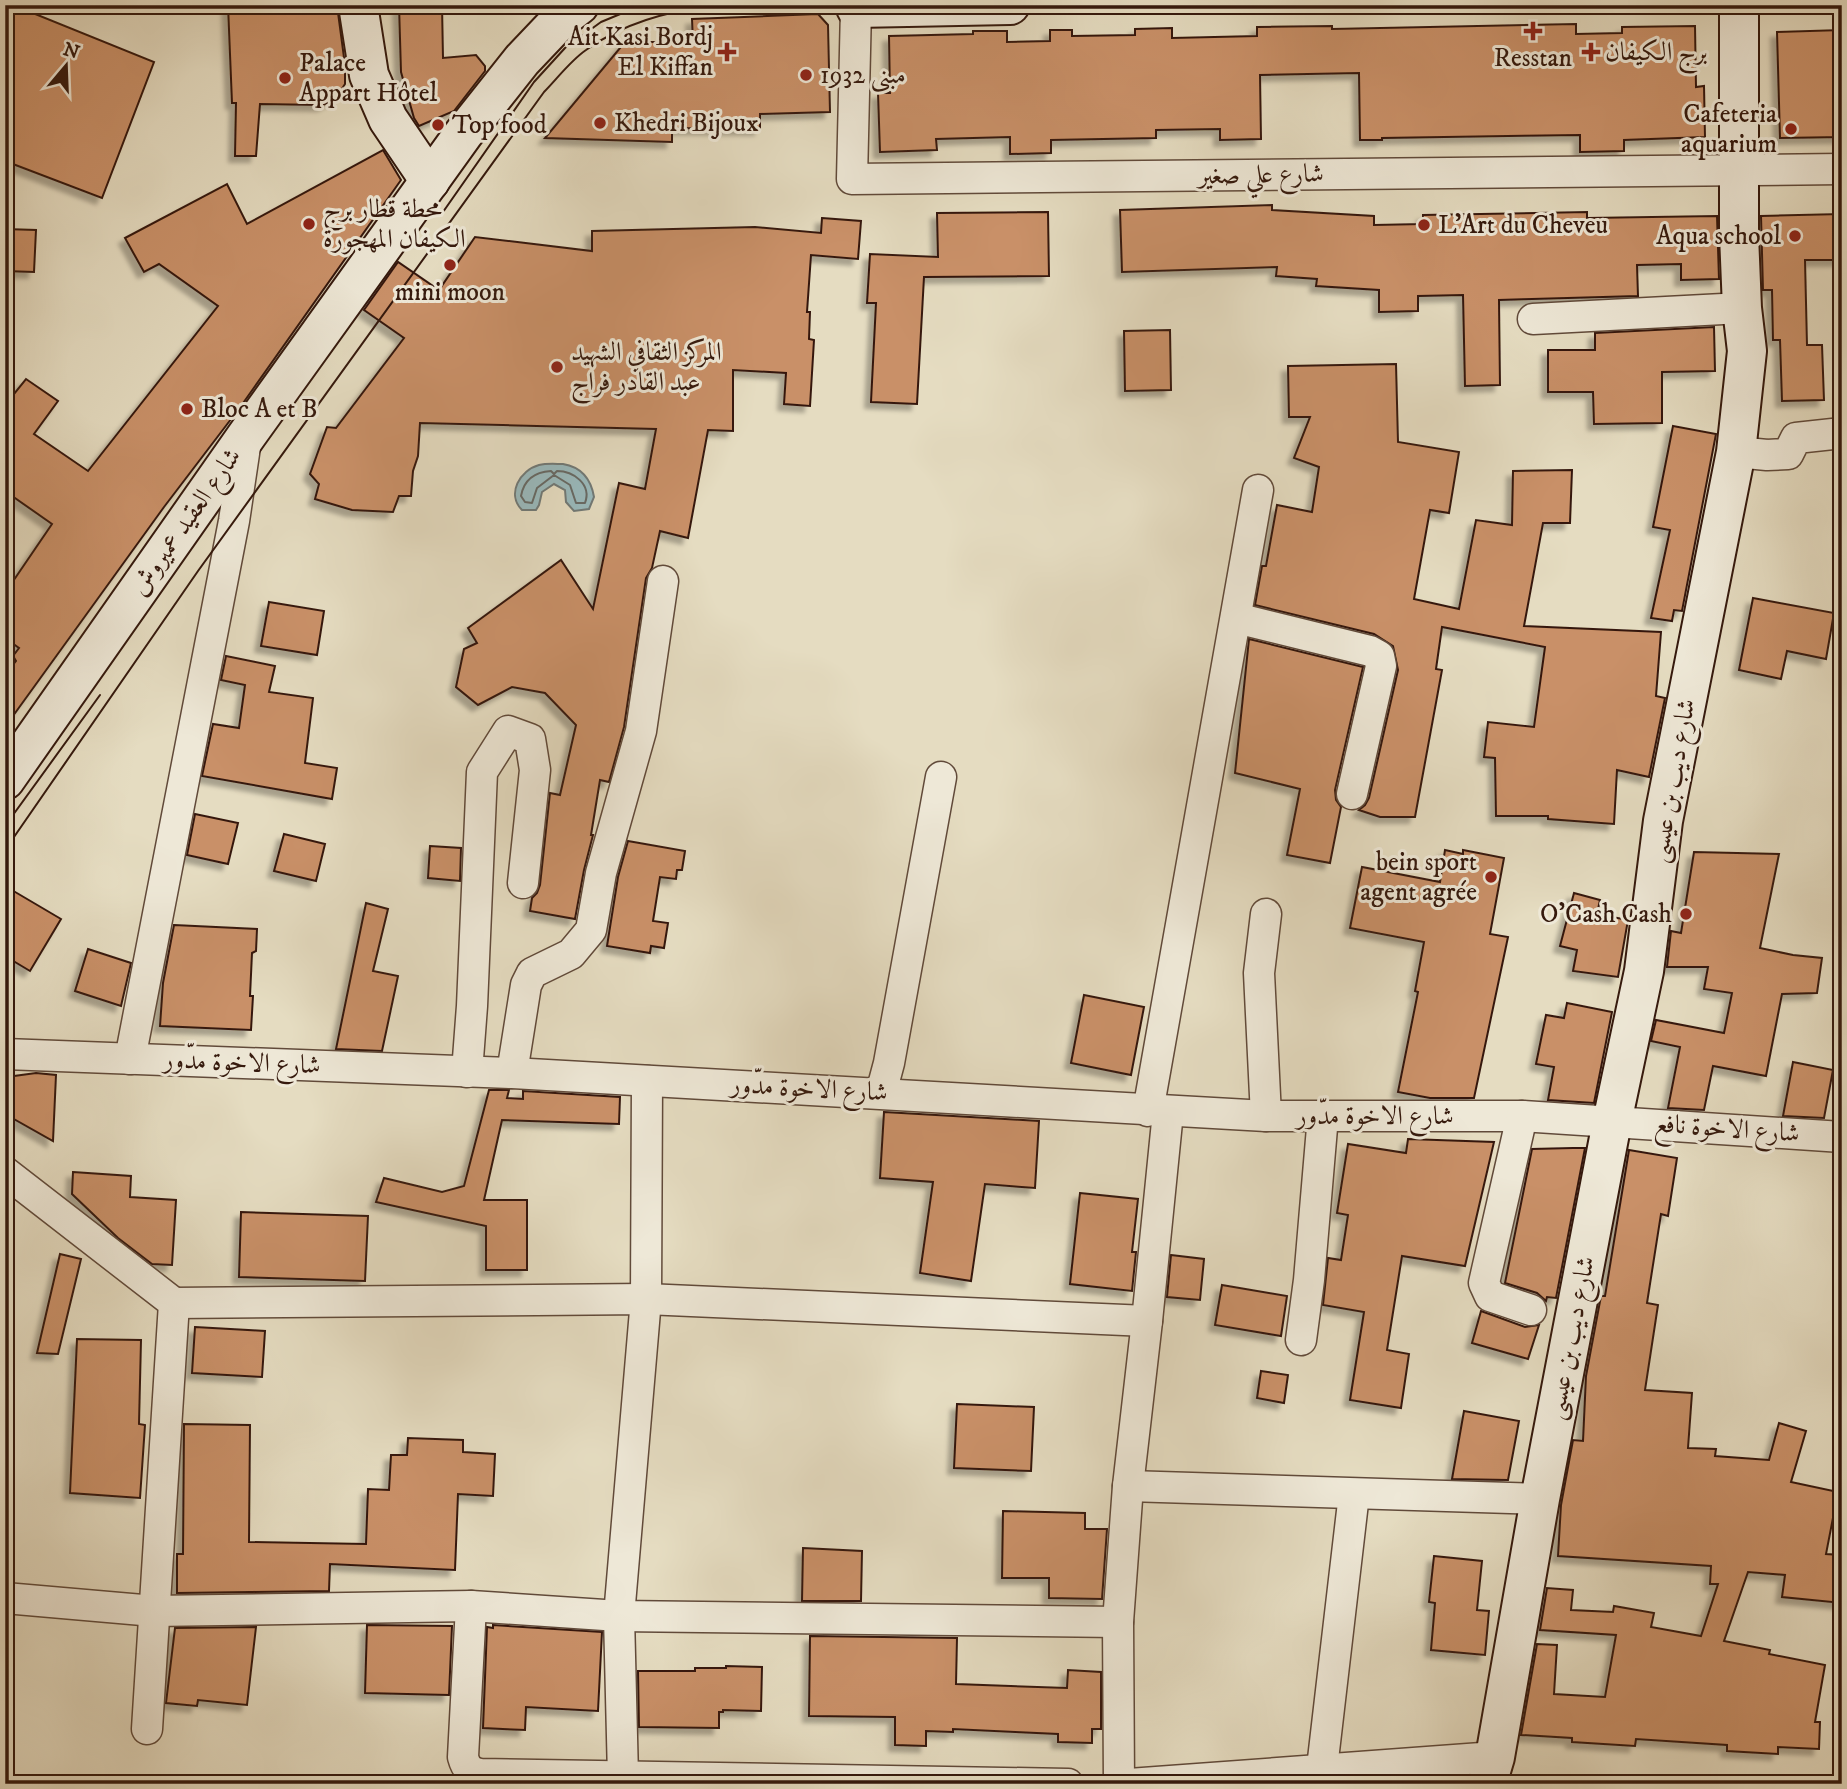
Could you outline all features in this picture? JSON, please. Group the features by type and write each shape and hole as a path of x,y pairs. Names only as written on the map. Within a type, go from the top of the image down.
{"street":[{"path":"358,5 369,75 388,119 430,181"},
{"name":"شارع العقيد عميروش","path":"5,780 464,132 522,60 561,19 579,5"},
{"path":"856,7 1010,5"},
{"name":"شارع ديب بن عيسى","path":"1493,1775 1540,1499 1612,1122 1644,971 1666,807 1736,452 1747,351 1742,308 1739,5"},
{"name":"شارع علي صغير","path":"856,7 852,179 1842,169"},
{"path":"1533,319 1742,308"},
{"path":"1736,452 1788,454 1796,438 1842,433"},
{"path":"130,1059 234,521 247,435"},
{"path":"1119,1784 1118,1622 1128,1486 1147,1321 1158,1112 1258,491"},
{"path":"512,1073 526,985 532,972 571,954 591,930 601,873 641,731 663,581"},
{"path":"1236,618 1370,651 1379,656 1381,666 1352,794"},
{"path":"467,1072 482,772 508,731 530,739 535,770 523,883"},
{"path":"881,1093 890,1063 941,777"},
{"path":"1266,914 1259,973 1266,1116"},
{"name":"شارع الاخوة مدّور","path":"5,1054 512,1073 881,1093 1158,1112 1266,1116 1522,1116 1612,1122"},
{"path":"623,1777 619,1616 646,1299 646,1081"},
{"path":"1301,1340 1323,1116"},
{"path":"1522,1116 1484,1283 1490,1296 1531,1310"},
{"name":"شارع الاخوة نافع","path":"1612,1122 1842,1137"},
{"path":"5,1172 174,1303 646,1299 1147,1321"},
{"path":"146,1729 174,1303"},
{"path":"1128,1486 1540,1499"},
{"path":"1322,1768 1354,1493"},
{"path":"5,1598 154,1611 471,1606 619,1616 1118,1622"},
{"path":"471,1606 463,1744 465,1766 480,1774 1068,1784"},
{"path":"1129,1784 1322,1768 1493,1775"}],"water":[{"path":"563,464 580,471 588,479 594,497 589,509 574,511 566,502 565,490 554,484 542,492 536,510 522,510 515,497 517,483 521,477 539,465"}],"building":[{"path":"5,5 13,5 154,62 102,198 5,161"},
{"path":"228,5 337,5 345,84 336,98 323,105 260,104 256,156 235,156 236,103 232,103"},
{"path":"399,5 442,5 443,58 476,55 485,66 485,71 454,111 419,126 414,118 401,72"},
{"path":"818,14 828,25 830,112 760,114 760,129 672,128 672,142 545,138 625,42 693,42 692,19"},
{"path":"1576,24 1576,34 1622,33 1622,27 1695,26 1696,87 1704,86 1705,137 1624,140 1624,151 1580,152 1580,135 1360,140 1359,73 1260,75 1261,139 1220,140 1220,129 1156,130 1156,138 1051,140 1051,153 1010,154 1010,137 936,139 937,150 880,152 878,93 890,93 889,36 1007,31 1007,42 1050,41 1050,30 1072,30 1072,36 1135,35 1135,29 1172,28 1172,38 1257,36 1257,27 1332,26 1332,29"},
{"path":"1842,30 1842,137 1780,138 1777,32"},
{"path":"383,150 401,180 241,406 164,507 5,727 5,675 16,661 13,656 19,648 5,638 5,593 52,524 5,491 5,405 26,379 58,401 34,434 88,471 218,306 159,264 144,272 125,238 227,184 247,224"},
{"path":"1272,205 1272,210 1374,216 1374,225 1423,224 1423,215 1587,212 1587,218 1717,216 1719,279 1681,280 1681,264 1637,265 1638,296 1499,300 1500,385 1465,386 1463,295 1418,296 1418,311 1379,312 1379,290 1316,286 1317,279 1276,276 1277,267 1122,272 1120,210"},
{"path":"1048,212 1049,276 924,277 917,404 871,402 876,303 867,303 870,254 938,257 937,213"},
{"path":"1842,214 1842,260 1805,260 1807,345 1822,345 1824,400 1782,401 1780,340 1773,340 1772,290 1763,290 1761,216"},
{"path":"822,218 861,221 858,259 811,255 807,312 810,312 809,339 814,340 810,406 784,404 786,373 733,370 733,431 708,430 688,538 660,531 652,568 646,578 624,727 609,782 600,780 593,835 575,919 530,911 532,898 540,885 550,793 560,795 576,725 545,693 512,687 478,705 456,687 464,649 477,643 468,628 561,560 593,609 619,483 645,489 656,429 420,423 411,496 399,496 393,512 352,510 315,499 319,484 310,474 327,427 336,428 404,338 364,310 398,262 439,290 475,237 592,251 592,231 755,227 821,233"},
{"path":"5,229 36,230 34,272 5,271"},
{"path":"1714,327 1715,371 1662,372 1662,423 1594,424 1593,392 1548,392 1548,350 1595,350 1595,333"},
{"path":"1170,330 1171,390 1125,391 1124,331"},
{"path":"1396,364 1398,442 1459,452 1449,513 1430,510 1414,599 1459,609 1476,520 1512,525 1513,471 1572,470 1570,523 1543,523 1524,626 1661,632 1656,696 1665,698 1649,777 1617,770 1614,824 1548,819 1548,816 1496,816 1495,758 1484,757 1488,722 1534,727 1545,647 1442,627 1436,669 1442,670 1415,817 1380,817 1359,810 1369,798 1398,670 1393,646 1374,634 1255,605 1262,566 1266,566 1277,505 1312,512 1319,467 1294,458 1310,417 1289,417 1288,366"},
{"path":"1673,426 1716,434 1682,611 1674,610 1672,621 1651,618 1670,530 1653,527"},
{"path":"1753,598 1834,613 1826,659 1787,651 1781,679 1739,670"},
{"path":"269,602 324,611 317,655 261,646"},
{"path":"1249,639 1363,667 1335,790 1336,800 1341,807 1330,863 1287,855 1300,789 1235,773"},
{"path":"226,656 275,666 269,692 313,698 305,763 337,768 332,799 202,776 213,724 239,728 245,685 221,680"},
{"path":"195,814 238,823 228,864 187,855"},
{"path":"284,834 325,844 316,881 274,871"},
{"path":"628,841 685,851 682,870 677,870 676,879 660,877 653,921 668,923 664,948 651,946 650,953 607,946 618,877"},
{"path":"430,846 461,848 460,881 428,878"},
{"path":"1445,850 1463,854 1463,850 1504,858 1490,934 1508,937 1474,1098 1430,1098 1398,1092 1418,992 1415,991 1424,942 1350,928 1362,867 1440,882"},
{"path":"1694,852 1779,854 1760,948 1822,958 1817,993 1782,994 1766,1076 1713,1066 1704,1110 1668,1108 1680,1047 1651,1041 1656,1020 1724,1033 1732,993 1704,989 1708,967 1667,967 1671,931 1681,933"},
{"path":"5,886 61,919 30,971 5,956"},
{"path":"1574,893 1600,900 1597,914 1628,920 1618,977 1573,971 1577,950 1560,946"},
{"path":"366,903 388,909 373,971 398,976 382,1051 336,1049"},
{"path":"174,925 257,929 256,951 252,953 251,1030 160,1026 163,983"},
{"path":"88,949 131,963 121,1006 75,991"},
{"path":"1084,995 1144,1007 1131,1075 1071,1063"},
{"path":"1567,1003 1612,1012 1594,1103 1548,1100 1554,1067 1536,1064 1546,1015 1564,1018"},
{"path":"1793,1062 1833,1070 1824,1118 1783,1116"},
{"path":"36,1073 56,1075 53,1141 5,1114 5,1080"},
{"path":"489,1090 509,1090 507,1098 523,1099 523,1091 620,1097 619,1124 502,1120 484,1200 527,1200 527,1270 486,1270 486,1226 376,1202 384,1178 442,1192 464,1186"},
{"path":"884,1112 1039,1121 1035,1188 985,1184 971,1281 920,1273 933,1182 880,1178"},
{"path":"1408,1139 1494,1142 1465,1266 1402,1256 1387,1350 1409,1354 1401,1408 1350,1400 1364,1312 1323,1305 1328,1258 1341,1260 1348,1215 1337,1213 1348,1144 1406,1153"},
{"path":"1585,1148 1556,1298 1547,1297 1546,1301 1537,1293 1505,1283 1532,1149"},
{"path":"1629,1150 1677,1158 1668,1216 1661,1214 1647,1303 1658,1305 1645,1390 1692,1393 1688,1448 1716,1449 1715,1456 1769,1460 1779,1423 1806,1431 1791,1482 1838,1492 1826,1554 1842,1555 1842,1603 1782,1597 1785,1575 1748,1572 1724,1641 1770,1650 1769,1654 1825,1665 1815,1722 1820,1722 1819,1749 1778,1747 1778,1754 1727,1751 1727,1745 1636,1739 1635,1746 1521,1735 1537,1644 1557,1645 1554,1694 1605,1697 1616,1635 1540,1630 1547,1588 1573,1590 1571,1610 1613,1612 1614,1606 1654,1613 1651,1627 1701,1636 1718,1584 1710,1584 1711,1566 1558,1556 1561,1505 1573,1440 1583,1441 1586,1376 1601,1296 1605,1296"},
{"path":"73,1172 131,1176 130,1197 176,1200 172,1265 152,1264 118,1238 72,1194"},
{"path":"1080,1193 1138,1199 1132,1252 1136,1252 1132,1291 1070,1284"},
{"path":"241,1212 368,1216 365,1281 239,1277"},
{"path":"60,1254 81,1259 58,1354 37,1353"},
{"path":"1171,1255 1204,1259 1200,1300 1167,1297"},
{"path":"1222,1285 1287,1296 1281,1336 1215,1325"},
{"path":"1481,1311 1525,1327 1539,1325 1528,1359 1472,1343"},
{"path":"195,1327 265,1331 262,1377 192,1373"},
{"path":"77,1339 141,1340 139,1424 145,1425 140,1498 70,1493"},
{"path":"1261,1371 1288,1375 1284,1403 1257,1398"},
{"path":"957,1404 1034,1407 1031,1471 954,1468"},
{"path":"1464,1411 1519,1421 1508,1480 1452,1479"},
{"path":"184,1424 250,1425 249,1542 366,1544 368,1489 389,1490 391,1455 407,1455 408,1438 463,1440 463,1452 495,1454 493,1496 458,1494 455,1570 330,1564 329,1591 177,1593 177,1554 183,1554"},
{"path":"1003,1511 1085,1513 1085,1529 1107,1529 1102,1599 1049,1598 1049,1578 1002,1578"},
{"path":"803,1548 862,1551 861,1601 802,1601"},
{"path":"1434,1556 1482,1561 1477,1610 1489,1611 1485,1655 1431,1650 1435,1603 1429,1602"},
{"path":"367,1625 452,1626 449,1695 365,1693"},
{"path":"493,1625 602,1632 598,1711 526,1707 525,1730 483,1728 487,1627 493,1628"},
{"path":"256,1627 247,1705 198,1700 197,1706 166,1703 175,1628"},
{"path":"810,1636 957,1638 956,1684 1067,1688 1068,1670 1101,1672 1101,1729 1092,1729 1092,1743 1058,1742 1058,1734 953,1729 953,1732 926,1731 926,1746 895,1745 895,1717 809,1716"},
{"path":"762,1667 761,1711 723,1710 719,1712 719,1728 639,1727 638,1671 695,1671 695,1668"}],"tram line":[{"path":"443,212 534,82 565,48 601,22 642,5"},
{"path":"5,850 198,571 544,92 580,54 615,33 662,15 712,5"},
{"path":"5,826 100,695"}],"place":[{"name":"Resstan","path":"1533,31"},
{"name":"Ait Kasi Bordj El Kiffan","path":"727,52"},
{"name":"برج الكيفان","path":"1591,52"},
{"name":"مبنى 1932","path":"806,75"},
{"name":"Palace Appart Hôtel","path":"285,78"},
{"name":"Khedri Bijoux","path":"600,123"},
{"name":"Top food","path":"438,125"},
{"name":"Cafeteria aquarium","path":"1791,129"},
{"name":"محطة قطار برج الكيفان المهجورة","path":"309,224"},
{"name":"L'Art du Cheveu","path":"1424,225"},
{"name":"Aqua school","path":"1795,236"},
{"name":"mini moon","path":"450,265"},
{"name":"المركز الثقافي الشهيد عبد القادر فراج","path":"557,367"},
{"name":"Bloc A et B","path":"187,409"},
{"name":"bein sport agent agrée","path":"1491,877"},
{"name":"O'Cash Cash","path":"1686,914"}]}
